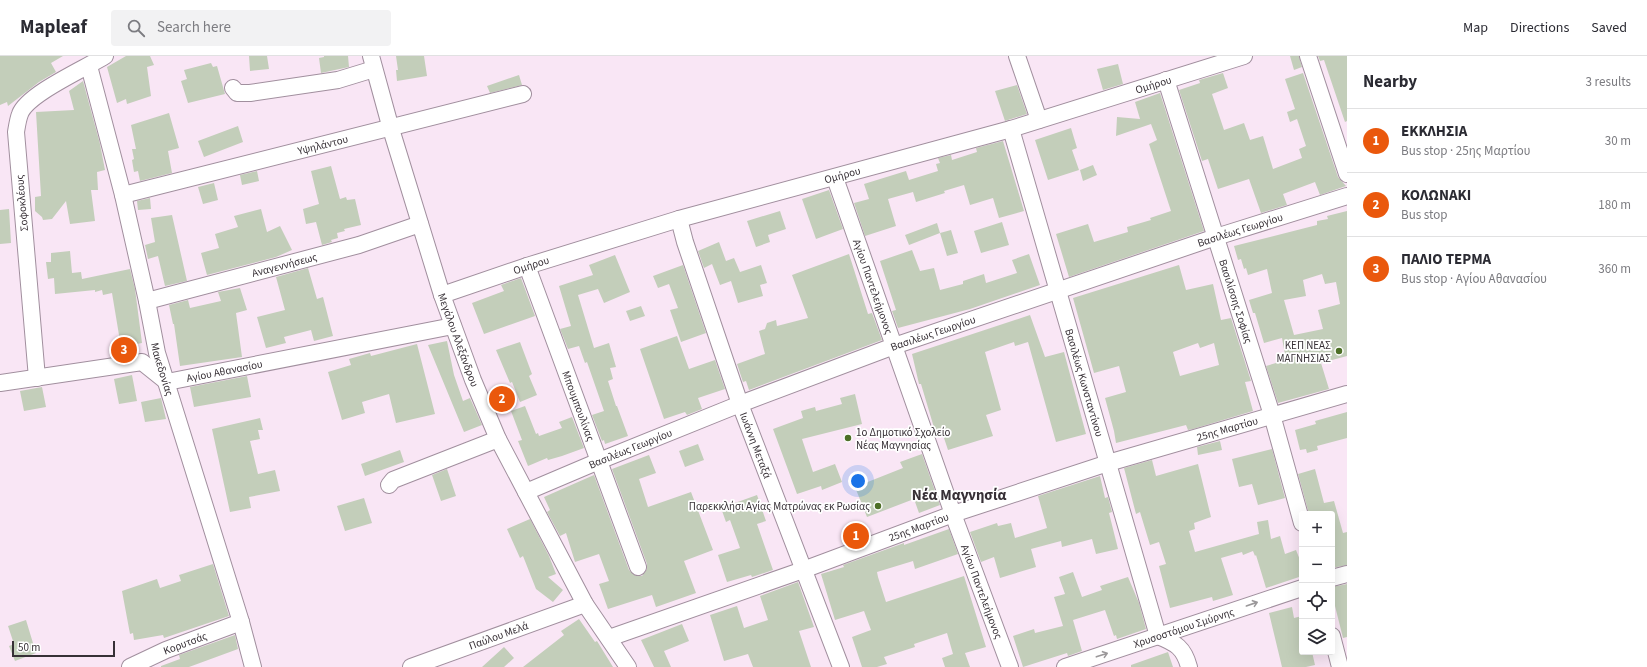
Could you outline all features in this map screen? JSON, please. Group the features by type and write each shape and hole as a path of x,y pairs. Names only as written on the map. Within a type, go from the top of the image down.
{"street":[{"name":"Σοφοκλέους","path":"37,378 16,132 20,113 26,104 37,95 105,56"},
{"path":"1017,56 1038,120"},
{"name":"Ομήρου","path":"442,296 527,266 679,219 834,178 1012,128 1244,56"},
{"path":"1308,56 1347,174"},
{"path":"233,88 237,93 250,93 338,80 372,63"},
{"name":"Μεγάλου Αλεξάνδρου","path":"372,63 442,296 473,380 498,439 585,604 628,667"},
{"name":"Μακεδονίας","path":"89,66 123,196 147,301 157,353 241,622 253,667"},
{"name":"Βασιλίσσης Σοφίας","path":"1166,80 1272,415 1299,512"},
{"name":"Υψηλάντου","path":"123,196 391,129 523,94"},
{"name":"Βασιλέως Κωνσταντίνου","path":"1012,128 1158,636"},
{"name":"Αγίου Παντελεήμονος","path":"834,178 953,514 1010,667"},
{"name":"Βασιλέως Γεωργίου","path":"526,492 598,461 740,404 894,346 1059,292 1216,237 1347,196"},
{"name":"Ιωάννη Μεταξά","path":"679,219 685,242 740,404 841,667"},
{"name":"Αναγεννήσεως","path":"147,301 359,245 420,224"},
{"name":"Μπουμπουλίνας","path":"527,266 638,567"},
{"name":"Αγίου Αθανασίου","path":"167,382 453,326"},
{"path":"0,383 142,362 157,353"},
{"path":"142,362 167,382"},
{"name":"25ης Μαρτίου","path":"609,638 803,570 953,514 1108,463 1347,394"},
{"path":"389,485 393,480 498,439"},
{"path":"1335,577 1347,574"},
{"name":"Χρυσοστόμου Σμύρνης","path":"1065,667 1299,589"},
{"name":"Παύλου Μελά","path":"412,667 585,604"},
{"name":"Κορυτσάς","path":"130,667 166,650 241,622"},
{"path":"1158,636 1170,640 1179,647 1186,655 1189,667"},
{"path":"1335,648 1340,667"}],"building":[{"path":"0,56 63,56 51,63 56,72 39,82 8,106 7,102 0,105"},
{"path":"126,56 150,56 154,65 147,67 151,96 127,104 126,99 117,103 107,67"},
{"path":"249,56 267,56 269,69 250,71"},
{"path":"324,56 348,56 349,67 321,73 319,58"},
{"path":"396,56 424,56 427,76 397,81 396,70 398,70"},
{"path":"1290,56 1299,56 1302,67 1294,70"},
{"path":"1318,56 1347,56 1347,121 1345,122 1324,60 1320,61"},
{"path":"211,63 213,67 217,66 225,94 188,103 181,81 187,79 184,70"},
{"path":"1118,64 1123,84 1103,90 1097,69"},
{"path":"1223,73 1228,88 1212,94 1224,130 1244,123 1250,140 1263,136 1273,169 1302,158 1299,149 1306,146 1297,119 1290,122 1287,112 1295,109 1285,79 1303,73 1338,177 1346,186 1320,195 1315,182 1283,194 1287,205 1261,213 1249,179 1218,189 1208,159 1202,161 1179,90 1200,83 1199,80"},
{"path":"519,75 522,85 490,93 487,86"},
{"path":"83,81 100,144 105,170 97,172 98,190 91,190 95,221 70,224 66,201 52,219 43,220 42,217 35,211 35,197 41,196 36,112 74,110 69,91"},
{"path":"1017,85 1027,114 1005,121 995,91"},
{"path":"1160,93 1204,231 1069,277 1056,234 1088,224 1094,242 1128,232 1127,227 1151,220 1150,218 1171,211 1149,144 1157,140 1151,124 1116,136 1117,117 1140,119 1135,102"},
{"path":"169,113 179,148 168,151 172,173 140,181 138,171 134,172 132,160 134,159 132,149 136,149 131,125"},
{"path":"238,126 243,142 204,157 198,141"},
{"path":"1071,128 1077,148 1072,150 1079,170 1048,180 1035,140"},
{"path":"1003,141 1024,211 999,218 993,198 970,205 964,185 916,202 913,192 888,199 896,226 865,236 854,203 869,199 864,184 906,171 909,180 938,171 936,164 940,163 938,158 951,155 952,160 977,152 976,148"},
{"path":"1093,165 1097,175 1083,181 1080,170"},
{"path":"331,166 340,199 346,197 347,200 355,199 361,225 344,229 345,231 337,233 338,238 331,240 332,242 322,245 316,222 306,224 303,209 319,204 311,171"},
{"path":"257,171 259,181 242,185 240,175"},
{"path":"214,183 218,200 203,204 198,187"},
{"path":"829,190 843,229 816,239 802,199"},
{"path":"150,198 151,209 138,210 137,201"},
{"path":"9,209 11,243 0,244 0,210"},
{"path":"261,209 267,232 280,226 292,250 276,257 207,275 201,253 219,248 215,234 238,227 234,216"},
{"path":"780,211 786,229 768,235 770,242 756,247 747,221"},
{"path":"1347,211 1347,356 1321,363 1329,389 1278,403 1266,366 1286,360 1282,338 1264,343 1255,313 1253,313 1249,300 1272,293 1267,269 1248,275 1246,268 1244,269 1241,259 1238,260 1234,246 1317,225 1317,221 1328,219 1327,216","holes":["1322,274 1325,284 1336,282 1340,304 1318,310 1323,329 1294,335 1284,300 1306,296 1303,280"]},
{"path":"172,215 187,281 165,286 158,256 148,259 145,245 155,242 151,218"},
{"path":"1002,222 1009,245 981,253 974,231"},
{"path":"937,223 940,233 909,245 905,235"},
{"path":"951,230 958,253 947,256 940,233"},
{"path":"719,242 726,261 734,258 740,272 761,265 767,283 760,285 763,296 738,303 731,281 720,285 712,264 704,268 698,251"},
{"path":"912,250 920,271 934,268 940,290 963,284 963,281 984,274 986,283 1017,273 1012,260 1029,254 1040,285 970,309 898,328 892,311 896,310 880,261"},
{"path":"70,251 72,273 81,272 82,279 130,269 135,289 142,343 121,347 112,293 103,295 102,290 95,292 95,290 55,294 54,278 48,279 46,262 51,262 51,253"},
{"path":"849,254 868,314 872,313 882,340 749,390 746,381 743,382 737,364 765,354 759,331 765,329 767,323 776,320 777,326 808,318 792,275"},
{"path":"615,255 630,292 604,303 598,289 578,295 594,348 609,343 616,367 610,368 613,379 608,381 628,436 605,444 604,440 602,441 592,415 604,411 587,362 585,363 579,346 568,349 560,329 571,326 559,286 593,275 589,265"},
{"path":"683,265 706,333 681,342 670,310 678,308 669,284 658,288 653,276"},
{"path":"1179,265 1186,290 1213,284 1221,320 1231,318 1251,381 1245,382 1253,411 1193,429 1188,430 1186,425 1116,443 1105,398 1126,392 1119,366 1094,373 1073,298","holes":["1198,343 1200,348 1214,343 1219,365 1180,376 1173,352"]},
{"path":"308,268 317,299 323,297 333,336 314,341 311,330 284,337 286,343 266,348 257,317 285,310 276,277"},
{"path":"521,278 535,316 484,334 472,303 504,291 501,285"},
{"path":"240,288 247,310 236,313 242,357 180,366 174,324 169,305 188,300 190,308 221,301 218,292"},
{"path":"641,306 645,316 630,321 626,311"},
{"path":"1030,315 1045,357 1064,352 1086,434 1056,442 1028,342 1015,346 1014,342 985,352 1001,410 986,415 993,436 948,450 941,429 935,431 921,384 919,384 912,354"},
{"path":"677,336 689,369 715,360 725,389 698,398 702,409 687,415 685,412 664,419 640,349"},
{"path":"447,341 454,375 463,401 470,398 482,425 464,432 428,345"},
{"path":"520,342 532,374 529,376 537,395 520,402 496,350"},
{"path":"417,344 435,414 396,423 389,394 362,402 365,413 342,420 328,372 351,365 349,359 370,353 371,356"},
{"path":"132,375 137,401 119,404 114,379"},
{"path":"247,376 251,397 194,407 190,387"},
{"path":"42,387 46,407 24,411 20,391"},
{"path":"855,394 862,424 802,439 813,472 835,464 842,482 822,490 821,486 797,494 773,429 803,418 801,411 815,407 816,411 842,404 840,398"},
{"path":"161,398 166,419 145,422 141,402"},
{"path":"525,406 536,434 538,433 539,436 562,428 559,422 572,417 584,448 548,460 547,458 528,466 518,441 522,440 511,411"},
{"path":"1347,412 1347,438 1317,446 1318,450 1307,453 1306,449 1300,450 1295,430 1316,424 1315,421"},
{"path":"260,418 263,430 258,430 260,439 250,441 258,474 275,470 280,491 249,497 251,508 230,512 212,429"},
{"path":"1220,441 1222,450 1198,455 1197,447"},
{"path":"698,444 704,460 685,467 679,451"},
{"path":"1272,449 1285,498 1258,505 1252,484 1239,487 1232,459"},
{"path":"400,450 404,462 365,476 361,464"},
{"path":"922,454 940,505 919,513 914,499 867,517 855,487 903,468 900,462"},
{"path":"649,455 656,473 639,479 648,507 691,492 713,550 684,561 696,593 656,607 652,595 608,609 599,584 609,581 599,554 575,562 566,533 560,536 547,512 550,510 544,497 594,475 629,570 636,576 642,576 647,569 647,564 612,469"},
{"path":"1152,460 1156,476 1198,464 1211,517 1194,523 1195,529 1189,531 1195,552 1259,534 1257,522 1268,520 1271,539 1280,536 1285,554 1296,550 1299,558 1299,577 1266,588 1256,555 1255,556 1253,551 1243,555 1242,552 1221,558 1233,595 1213,601 1212,597 1170,608 1159,566 1166,564 1159,542 1150,545 1140,512 1136,514 1124,468"},
{"path":"447,469 456,496 441,501 432,475"},
{"path":"1315,469 1324,503 1334,501 1343,533 1347,532 1347,565 1335,567 1335,511 1308,511 1298,474"},
{"path":"1100,476 1105,498 1108,497 1112,512 1109,513 1118,549 1096,554 1092,539 1062,547 1061,541 1031,549 1036,567 1000,578 994,557 981,562 970,532 997,523 998,526 1011,523 1015,538 1047,528 1038,496"},
{"path":"757,495 766,521 757,524 773,570 752,577 751,575 727,582 718,555 740,548 730,520 726,522 721,508"},
{"path":"364,498 372,523 345,531 337,506"},
{"path":"530,519 549,556 556,574 548,577 563,590 553,602 536,589 523,556 520,558 507,529"},
{"path":"949,529 958,554 915,569 913,561 877,572 878,577 886,602 964,576 986,647 965,653 970,667 945,667 942,658 953,654 947,633 914,644 915,647 884,657 887,664 877,667 862,667 852,637 871,630 864,611 835,620 821,574 844,567 843,565 904,543 904,545"},
{"path":"213,564 229,616 164,638 163,635 134,640 133,633 130,634 122,591 157,579 160,588 181,581 179,575"},
{"path":"1073,572 1082,597 1102,590 1100,586 1128,577 1139,603 1146,629 1117,639 1116,635 1114,636 1105,610 1073,620 1082,651 1068,656 1067,653 1023,667 1013,636 1034,629 1035,633 1063,626 1054,597 1065,594 1059,577"},
{"path":"798,582 814,627 799,631 811,667 753,667 748,654 724,661 710,615 737,606 744,628 768,620 760,596"},
{"path":"1347,584 1347,637 1343,638 1335,606 1335,586"},
{"path":"1292,607 1294,618 1299,617 1299,655 1313,655 1315,665 1306,667 1282,667 1269,613"},
{"path":"579,619 595,642 597,641 613,667 523,667 564,635 561,631"},
{"path":"26,620 36,653 15,661 9,646 14,644 8,626"},
{"path":"682,624 689,641 664,651 671,667 654,667 641,640"},
{"path":"235,635 238,649 189,667 161,667 180,659 179,655"},
{"path":"504,647 514,658 504,667 482,667"},
{"path":"1168,652 1173,667 1131,667 1131,665"}],"place":[{"name":"ΠΑΛΙΟ ΤΕΡΜΑ","path":"124,350"},
{"name":"ΚΕΠ ΝΕΑΣ ΜΑΓΝΗΣΙΑΣ","path":"1339,351"},
{"name":"ΚΟΛΩΝΑΚΙ","path":"502,399"},
{"name":"1ο Δημοτικό Σχολείο Νέας Μαγνησίας","path":"848,438"},
{"name":"Παρεκκλήσι Αγίας Ματρώνας εκ Ρωσίας","path":"878,506"},
{"name":"ΕΚΚΛΗΣΙΑ","path":"856,536"}],"district":[{"name":"Νέα Μαγνησία","path":"959,495"}]}
